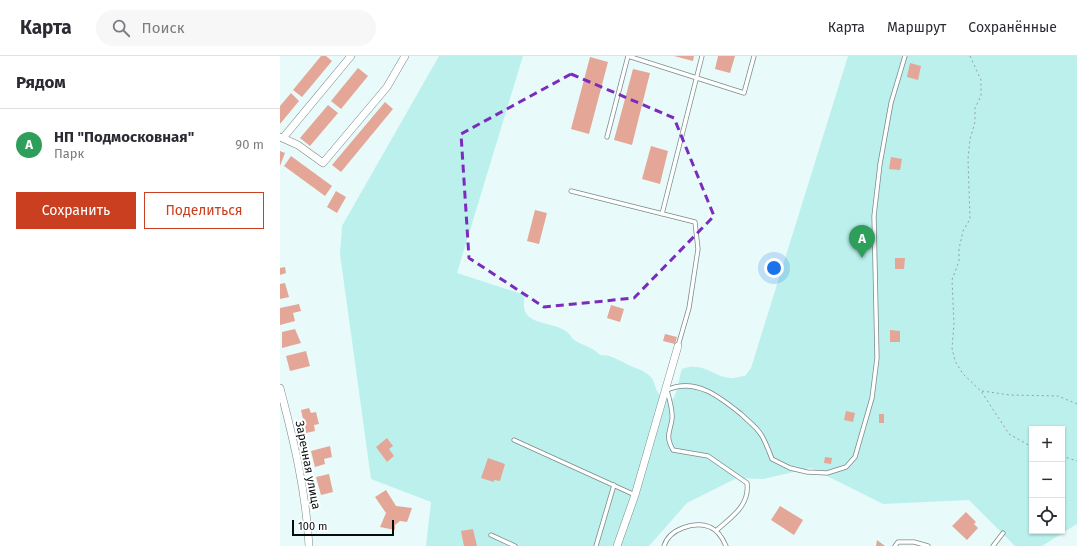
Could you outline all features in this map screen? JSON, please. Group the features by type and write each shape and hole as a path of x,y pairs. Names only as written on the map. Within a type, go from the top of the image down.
{"street":[{"path":"351,56 282,138 298,145 323,163 387,87 405,56"},
{"path":"617,546 635,496 667,390 678,346"},
{"name":"Заречная улица","path":"280,388 297,456 307,513 308,546"}],"lane":[{"path":"607,137 628,56 744,93 754,56"},
{"path":"662,214 702,56"},
{"path":"716,531 746,502 748,492 747,483 708,456 673,450 669,442 668,433 672,419 667,390 675,386 684,385 700,388 728,403 752,424 762,436 772,459 790,468 807,472 827,473 846,466 855,457 872,398 877,358 874,216 880,164 891,104 905,56"},
{"path":"571,191 695,222 698,249 689,308 678,346"},
{"path":"514,440 635,496"},
{"path":"596,546 614,485"},
{"path":"664,546 667,538 680,529 697,525 710,527 716,531 726,546"},
{"path":"993,546 1003,533"},
{"path":"491,535 515,546"},
{"path":"895,546 898,542 914,542 928,546"}],"path":[{"path":"970,56 981,80 981,96 975,108 975,122 970,139 968,159 970,219 963,231 959,249 959,261 952,280 954,324 952,348 955,361 963,374 981,391 1009,434 1029,445"},
{"path":"981,391 1010,395 1058,396 1077,404"},
{"path":"1065,457 1077,460"}],"highlighted area":[{"path":"571,74 674,118 714,216 634,298 544,307 469,258 461,134"}],"shaded area":[{"path":"439,56 523,56 457,273 525,295 524,306 526,313 531,318 560,328 568,333 573,339 593,349 600,355 612,357 644,372 653,381 661,395 666,398 673,399 682,369 690,367 703,368 719,375 732,378 745,376 751,368 848,56 1077,56 1077,524 1065,532 1065,426 1029,426 1029,534 1061,534 1042,546 1015,546 969,500 883,504 811,468 763,479 737,478 687,503 649,546 426,546 431,502 371,479 340,254 342,226"}],"building":[{"path":"321,56 326,56 332,61 302,97 293,90"},
{"path":"674,56 694,56 693,61"},
{"path":"718,56 735,56 730,73 715,69"},
{"path":"590,57 608,62 589,134 571,129"},
{"path":"910,63 921,66 918,80 907,77"},
{"path":"358,68 368,76 341,109 331,101"},
{"path":"633,69 650,73 632,145 614,140"},
{"path":"291,93 299,101 280,124 280,106"},
{"path":"385,102 393,109 341,172 332,165"},
{"path":"328,105 338,113 310,146 300,138"},
{"path":"651,146 668,151 660,184 642,179"},
{"path":"280,151 285,153 280,166"},
{"path":"291,156 332,186 325,196 284,166"},
{"path":"891,157 902,159 900,170 889,169"},
{"path":"336,191 346,197 337,213 327,207"},
{"path":"535,210 547,213 539,244 527,241"},
{"path":"895,258 905,258 904,269 895,269"},
{"path":"285,267 286,273 280,275 280,268"},
{"path":"285,283 289,297 280,299 280,284"},
{"path":"299,304 301,311 293,313 295,321 280,325 280,308"},
{"path":"611,305 624,309 620,322 607,318"},
{"path":"295,329 301,343 282,348 282,332"},
{"path":"890,330 900,331 900,342 890,342"},
{"path":"665,334 677,337 675,344 663,341"},
{"path":"306,351 310,366 290,371 286,356"},
{"path":"309,408 311,413 316,412 319,424 314,425 315,431 306,433 301,410"},
{"path":"846,411 855,413 853,422 844,420"},
{"path":"879,414 884,414 884,423 879,423"},
{"path":"387,438 393,446 389,449 394,456 387,462 376,447"},
{"path":"330,446 332,457 324,459 325,464 315,467 311,451"},
{"path":"825,457 832,458 831,464 824,463"},
{"path":"488,458 505,464 500,481 494,480 494,482 481,478"},
{"path":"329,474 333,492 321,495 316,477"},
{"path":"386,490 396,506 412,508 407,522 400,521 395,525 395,530 380,527 386,513 375,497"},
{"path":"780,506 803,520 794,535 771,520"},
{"path":"966,512 976,522 974,524 978,528 967,540 952,526"},
{"path":"473,529 477,546 464,546 461,531"},
{"path":"877,540 885,546 876,546"}],"place":[{"name":"НП \"Подмосковная\"","path":"862,258"}]}
